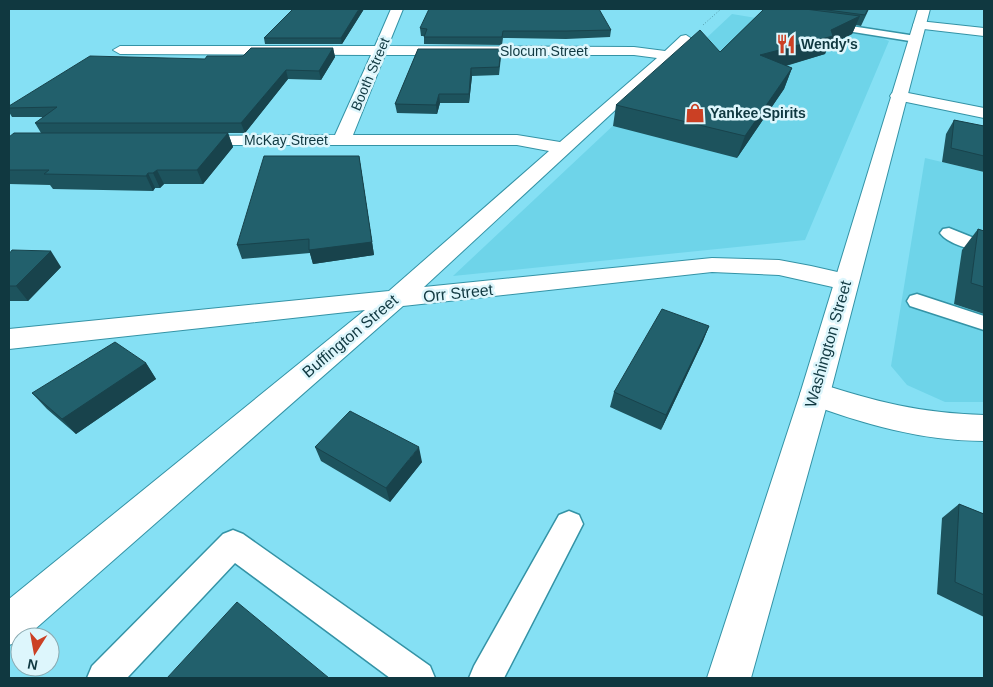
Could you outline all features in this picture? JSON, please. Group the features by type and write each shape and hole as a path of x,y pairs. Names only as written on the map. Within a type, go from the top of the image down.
{"street":[{"name":"Booth Street","path":"342,140 397,9"},
{"path":"919,24 984,32"},
{"name":"Washington Street","path":"729,678 815,394 919,24"},
{"name":"Slocum Street","path":"120,50 634,51 677,47"},
{"name":"Buffington Street","path":"9,625 394,300 677,47"},
{"path":"898,96 984,113"},
{"name":"McKay Street","path":"176,140 517,140 563,148"},
{"name":"Orr Street","path":"9,338 394,300 712,265 774,266 807,271 846,282"},
{"path":"815,394 851,408 888,418 927,425 984,428"}],"lane":[{"path":"812,24 919,24"},
{"path":"949,232 966,242 984,247"},
{"path":"917,301 984,323"},
{"path":"486,678 569,524"},
{"path":"104,678 233,544 418,678"}],"shaded area":[{"path":"732,14 881,38 889,41 805,240 453,276"},
{"path":"925,158 984,172 984,402 945,402 907,385 891,366"}],"building":[{"path":"293,9 359,9 341,38 264,38"},
{"path":"429,9 599,9 611,30 503,31 502,37 424,37 427,29 420,28"},
{"path":"764,9 805,9 860,16 831,30 833,36 760,55 792,68 745,136 616,105 700,30 720,52"},
{"path":"820,9 868,9 865,15"},
{"path":"251,48 333,48 319,71 286,70 241,123 35,123 57,107 9,108 9,106 90,56 205,59 207,56 243,56"},
{"path":"418,49 501,49 499,67 471,68 469,94 439,94 436,105 395,104"},
{"path":"954,120 984,126 984,156 951,148"},
{"path":"14,133 228,133 197,170 157,170 153,173 148,173 146,176 44,174 49,170 9,170 9,137"},
{"path":"264,156 359,156 372,242 309,250 309,239 237,245"},
{"path":"978,229 984,231 984,287 971,283"},
{"path":"12,250 51,251 16,286 9,286 9,254"},
{"path":"662,309 709,326 666,415 614,392"},
{"path":"115,342 146,363 62,419 32,393"},
{"path":"350,411 419,447 386,488 315,447"},
{"path":"959,504 984,514 984,595 955,582"},
{"path":"237,602 329,678 167,678"}],"place":[{"name":"Wendy's","path":"786,44"},
{"name":"Yankee Spirits","path":"695,113"}]}
